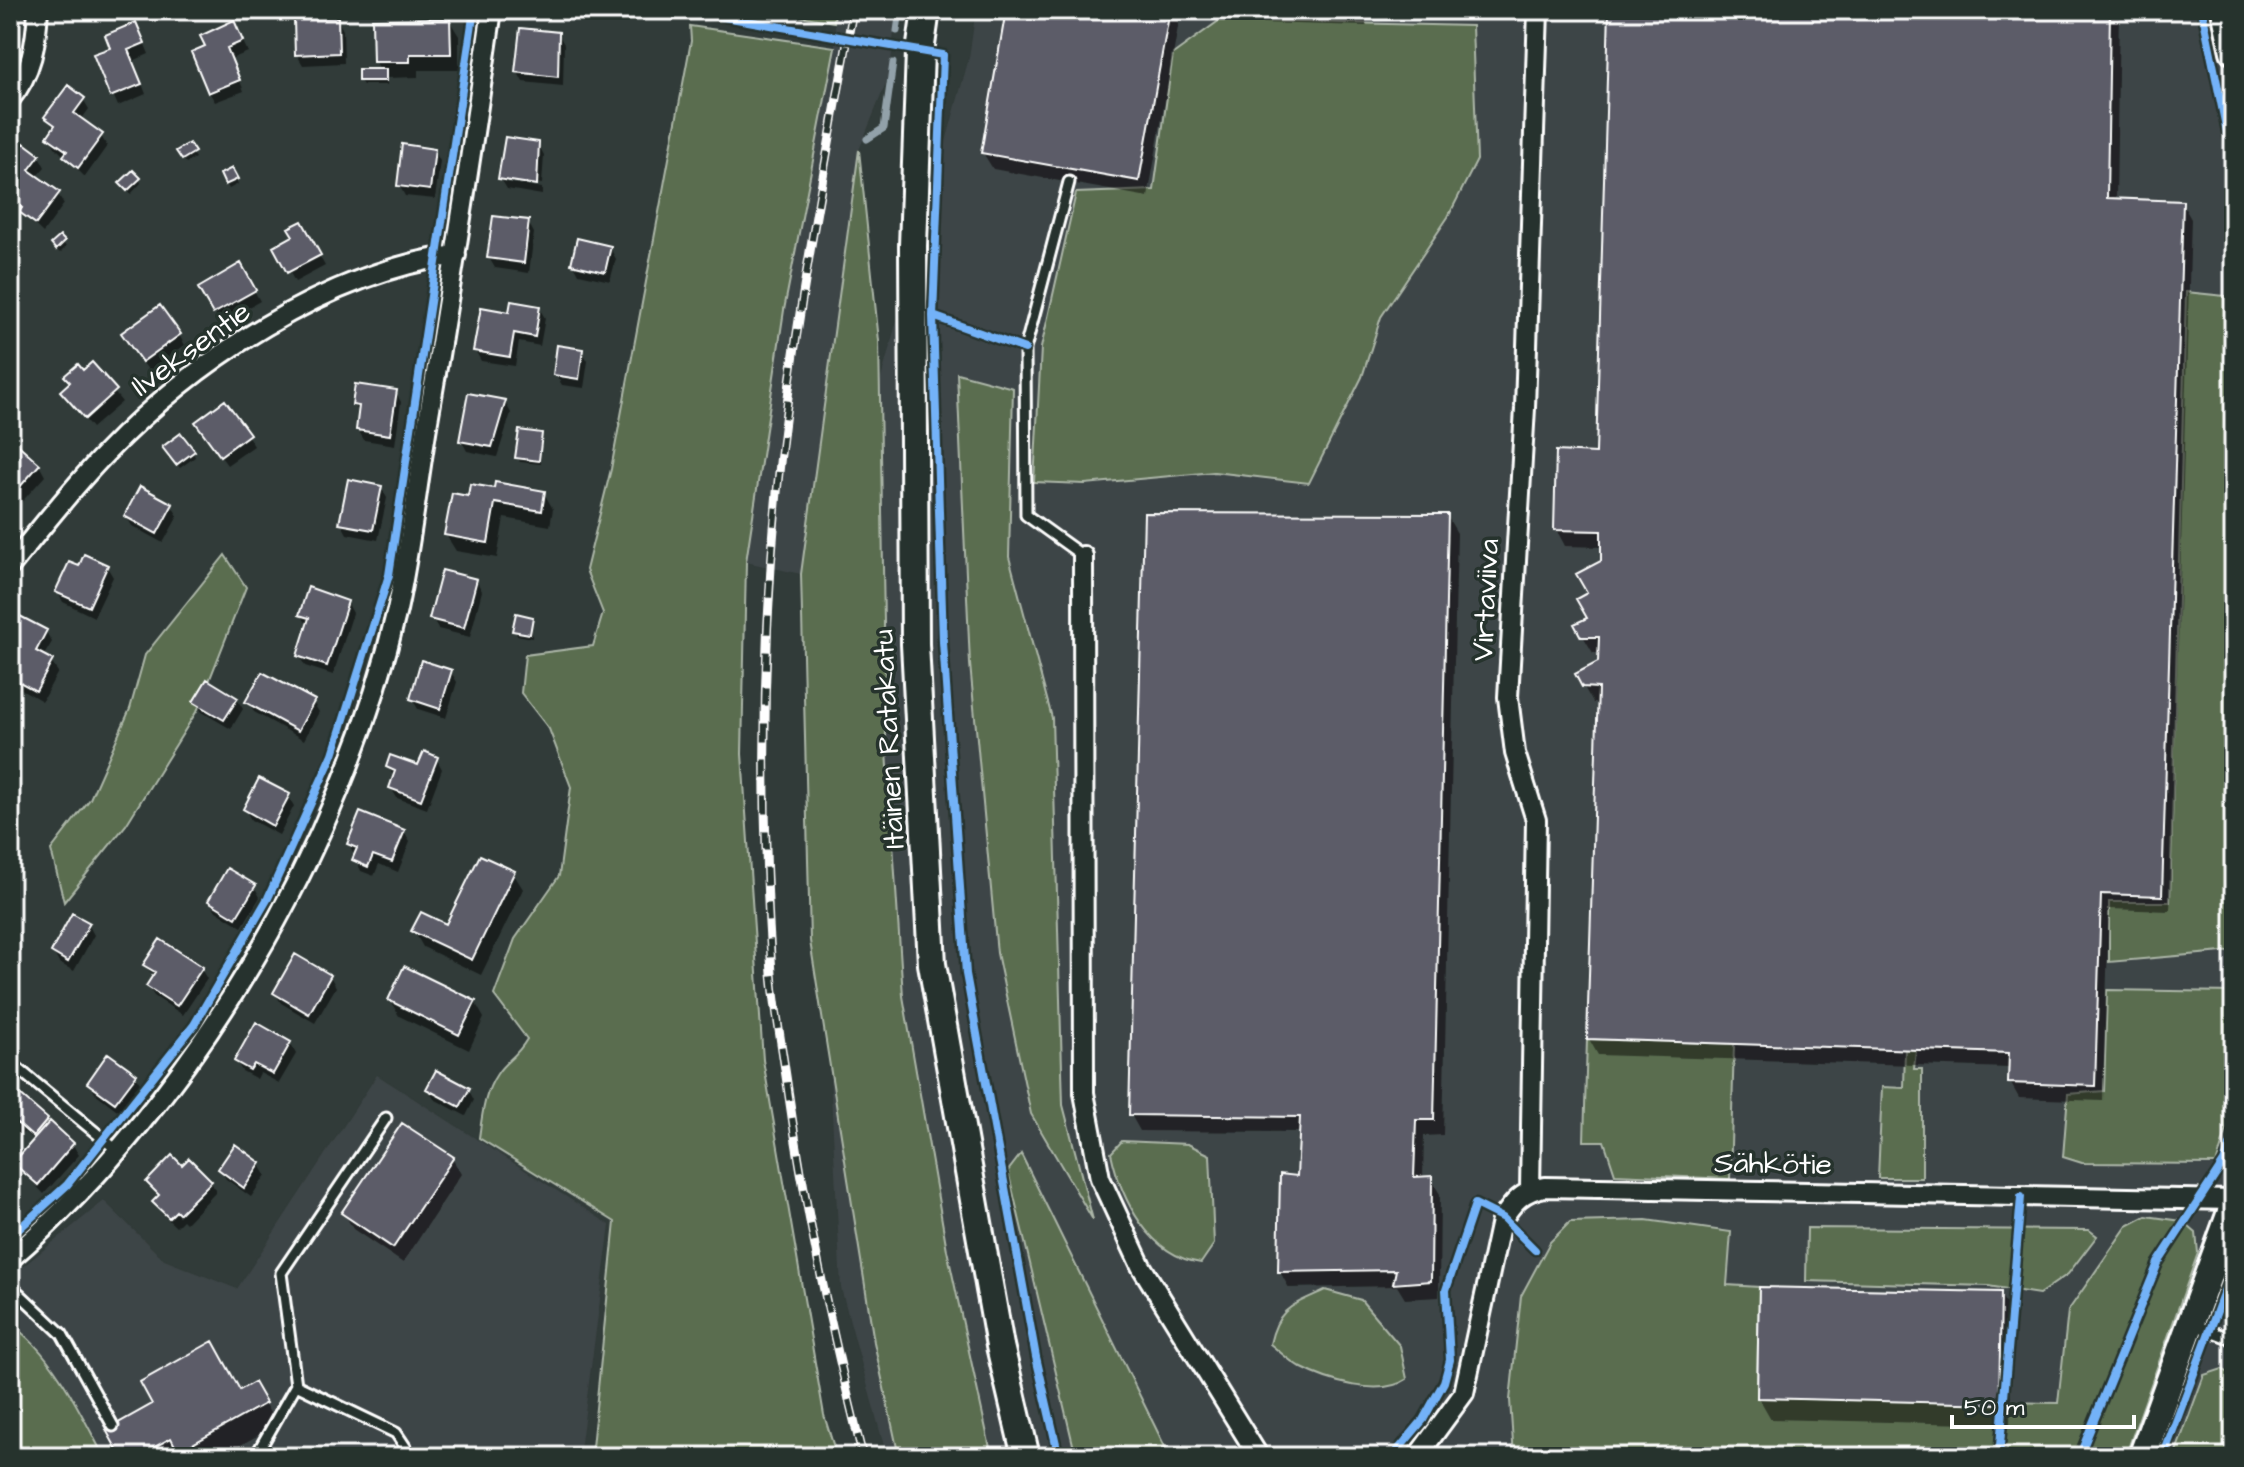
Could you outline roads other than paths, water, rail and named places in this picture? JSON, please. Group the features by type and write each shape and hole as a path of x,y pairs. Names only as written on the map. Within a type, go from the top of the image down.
{"street":[{"path":"10,99 23,83 32,57 38,10"},
{"path":"10,1259 89,1185 153,1110 222,1011 287,902 344,776 396,610 456,255 492,10"},
{"name":"Itäinen Ratakatu","path":"926,10 920,52 913,246 915,613 932,964 1000,1346 1026,1457"},
{"name":"Virtaviiva","path":"1530,1190 1536,820 1515,753 1508,697 1525,408 1538,10"},
{"path":"2225,10 2234,51"},
{"name":"Ilveksentie","path":"10,566 107,451 239,342 302,306 351,285 415,261 456,255"},
{"path":"1083,556 1084,1093 1100,1178 1141,1266 1259,1457"},
{"name":"Sähkötie","path":"1530,1190 1561,1187 2234,1202"},
{"path":"1417,1457 1464,1393 1501,1221 1515,1199 1530,1190"},
{"path":"2142,1457 2234,1202"}],"lane":[{"path":"1069,182 1025,349 1026,515 1083,556"},
{"path":"10,1062 118,1151"},
{"path":"255,1457 296,1385 281,1273 386,1118"},
{"path":"10,1285 62,1334 113,1426"},
{"path":"2191,1324 2234,1340"},
{"path":"296,1385 396,1433 412,1457"}],"waterway":[{"path":"897,31 900,10"},
{"path":"867,139 884,128 893,63"}],"railway":[{"path":"853,10 811,245 778,482 766,666 765,789 768,913 778,1025 810,1220 863,1457"}]}
